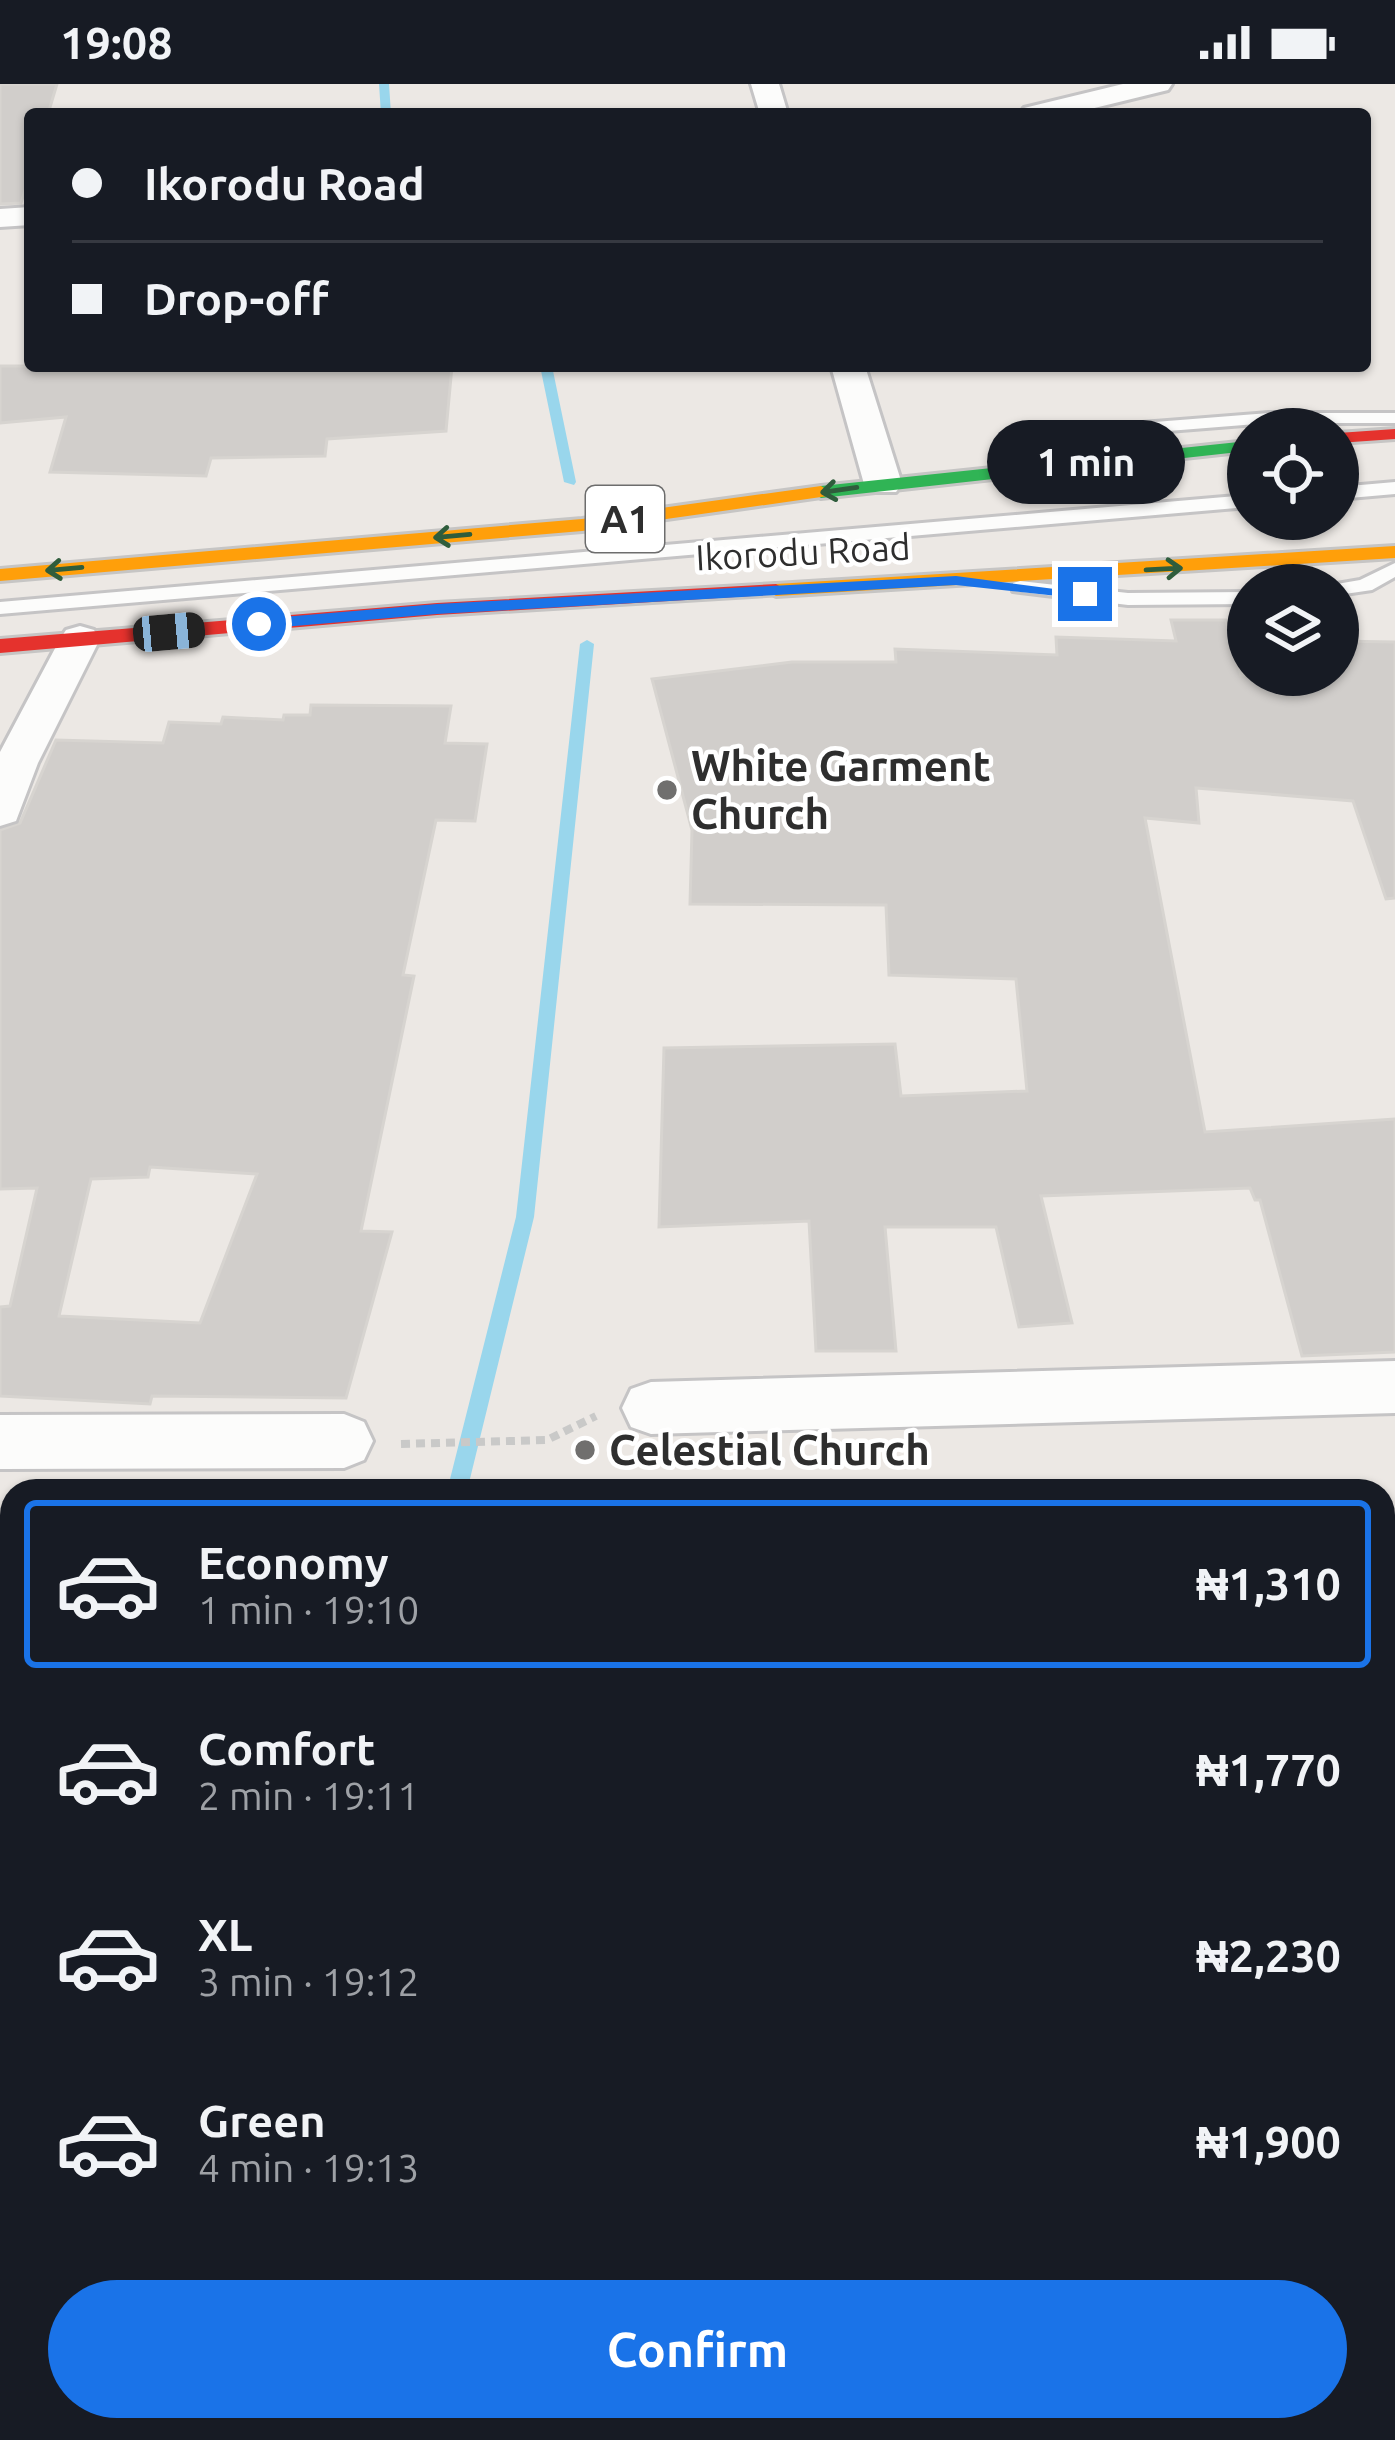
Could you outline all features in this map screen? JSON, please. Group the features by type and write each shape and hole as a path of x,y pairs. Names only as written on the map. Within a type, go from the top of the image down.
{"highway":[{"name":"Ikorodu Road","path":"0,575 582,525 883,484 1227,448"},
{"name":"Ikorodu Road","path":"0,646 437,609 1395,552"}],"street":[{"path":"1059,108 1158,84"},
{"path":"850,372 883,484"},
{"path":"0,810 16,764 80,639"},
{"path":"650,1408 1395,1387"},
{"path":"0,1442 344,1441"}],"lane":[{"path":"982,473 1142,428 1269,418 1395,418"},
{"path":"1359,491 1395,488"},
{"path":"0,608 1227,503"},
{"path":"1359,587 1395,569"},
{"path":"956,580 1129,598 1227,598"}],"path":[{"path":"405,1444 547,1440"}],"building":[{"path":"0,84 57,84 50,108 24,108 24,193 21,203 0,204"},
{"path":"0,366 24,366 24,372 451,372 446,431 327,439 325,456 211,458 206,476 50,472 66,417 0,423"},
{"path":"1171,620 1226,620 1227,696 1359,696 1359,641 1395,642 1395,898 1386,899 1353,801 1196,788 1199,823 1145,818 1205,1132 1395,1119 1395,1352 1302,1356 1260,1200 1255,1200 1250,1188 1041,1196 1072,1323 1019,1327 996,1227 885,1227 896,1351 816,1351 809,1221 659,1227 664,1048 895,1044 901,1096 1027,1091 1016,979 889,975 886,905 690,904 692,830 652,679 792,662 896,662 895,649 1057,655 1056,637 1176,641"},
{"path":"311,705 451,706 445,743 487,744 475,821 436,820 403,975 414,976 361,1231 392,1232 346,1398 152,1396 150,1404 0,1396 0,1307 10,1306 37,1188 0,1189 0,830 20,823 56,740 163,743 169,722 221,724 223,717 283,720 284,715 310,715","holes":["150,1167 257,1174 200,1323 59,1316 91,1179 148,1177"]}],"waterway":[{"path":"384,84 386,108"},
{"path":"547,372 570,482"},
{"path":"460,1479 525,1217 587,644"}],"traffic: fast":[{"path":"821,492 1227,448"}],"traffic: slow":[{"path":"0,575 582,525 821,492"},
{"path":"776,590 1395,552"}],"traffic: jam":[{"path":"1359,437 1395,434"},
{"path":"0,646 437,609 776,590"}],"place":[{"name":"White Garment Church","path":"667,790"},
{"name":"Celestial Church","path":"585,1450"}],"route":[{"path":"259,624 437,609 956,580 1085,594"}]}
